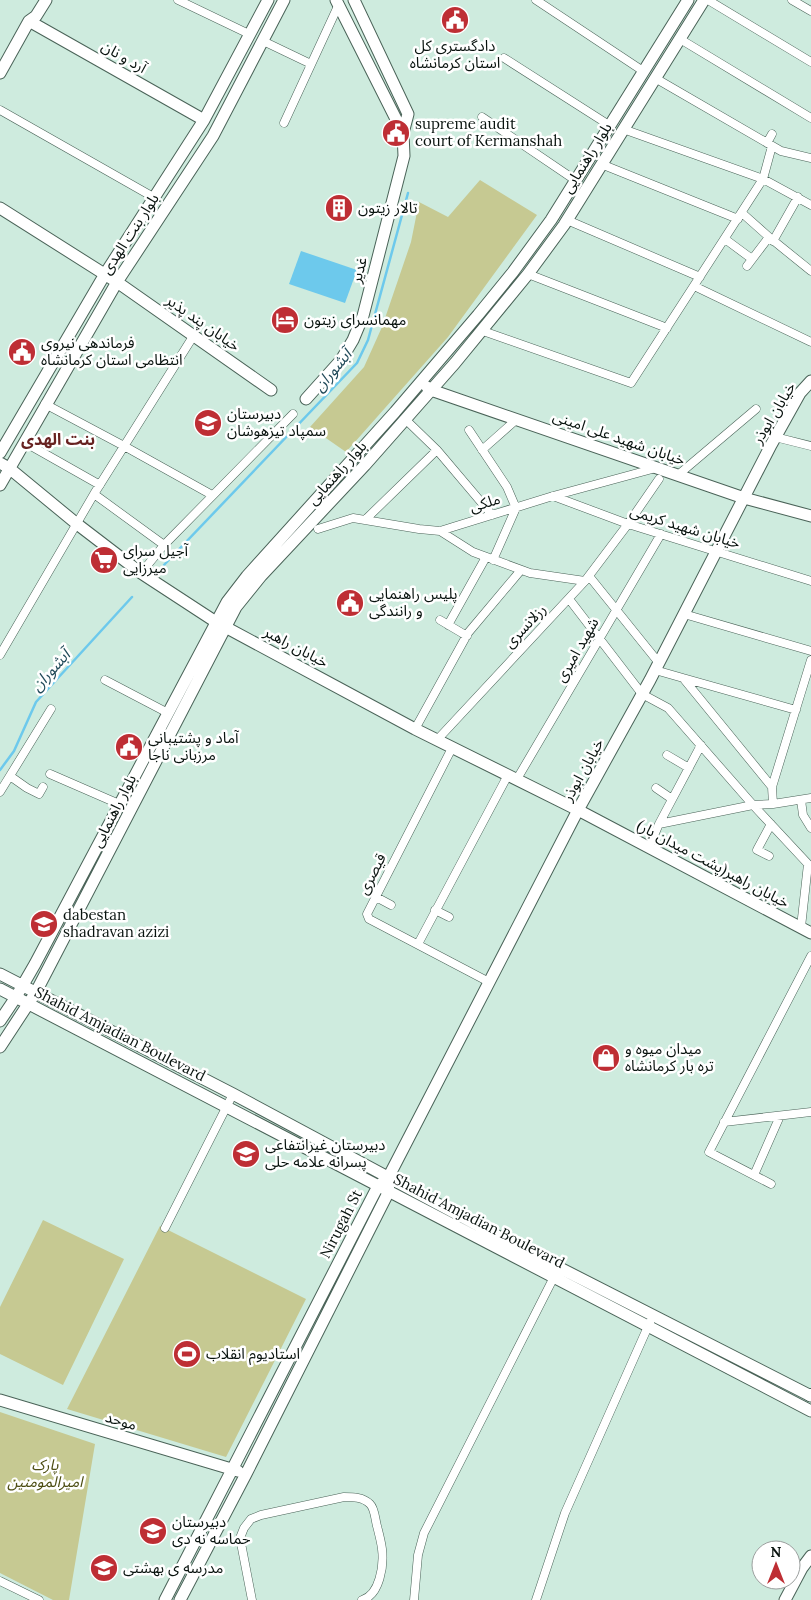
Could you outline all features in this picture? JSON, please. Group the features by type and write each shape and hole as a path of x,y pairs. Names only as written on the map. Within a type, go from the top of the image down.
{"main road":[{"path":"0,73 29,21 30,12 37,0"},
{"path":"29,21 36,16 46,0"},
{"name":"بلوار بنت الهدی","path":"0,453 105,274 204,120 268,0"},
{"name":"بلوار بنت الهدی","path":"0,485 5,465 24,442 117,282 212,136 284,0"},
{"name":"غدیر","path":"306,399 341,360 353,340 363,316 404,156 403,133 408,114 354,0"},
{"name":"بلوار راهنمایی","path":"0,1047 36,992 221,624 227,602 247,576 420,382 513,272 551,220 574,180 688,0"},
{"name":"بلوار راهنمایی","path":"0,1021 23,985 168,713 221,624 261,576 365,465 431,390 528,274 567,220 706,0"},
{"path":"338,2 403,133"},
{"name":"آرد و نان","path":"29,21 204,120"},
{"name":"خیابان پند پذیر","path":"0,208 117,282 271,390"},
{"name":"خیابان ابوذر","path":"388,1178 578,810 657,666 776,437 800,393 811,381"},
{"name":"خیابان شهید علی امینی","path":"420,382 431,390 517,419 659,474 678,475 744,498 811,516"},
{"name":"خیابان راهبر","path":"5,465 141,573 221,624 415,729 600,822"},
{"name":"خیابان راهبر(پشت میدان بار)","path":"600,822 806,930"},
{"name":"Shahid Amjadian Boulevard","path":"0,974 234,1094 556,1272 648,1326 811,1411"},
{"name":"Shahid Amjadian Boulevard","path":"0,988 378,1186 556,1272 654,1315 811,1395"},
{"path":"388,1178 389,1191"},
{"name":"Nirugah St","path":"165,1600 378,1186 388,1178"},
{"name":"Nirugah St","path":"180,1600 389,1191"},
{"name":"موحد","path":"0,1400 246,1474"},
{"path":"785,1600 802,1568 811,1556"}],"street":[{"path":"178,0 249,34"},
{"path":"536,0 643,71"},
{"path":"706,0 811,62"},
{"path":"792,0 811,11"},
{"path":"284,122 338,2"},
{"path":"680,39 811,118"},
{"path":"263,41 311,64"},
{"path":"504,58 609,125"},
{"path":"655,78 781,151 811,158"},
{"path":"0,110 154,198"},
{"path":"482,118 574,180"},
{"path":"623,129 763,179 811,204"},
{"path":"482,331 631,383 763,179 772,134"},
{"path":"601,164 740,216 811,270"},
{"path":"746,266 771,239 798,197"},
{"path":"567,220 700,277"},
{"path":"725,239 752,259"},
{"path":"528,274 666,328"},
{"path":"694,286 811,342"},
{"path":"0,655 94,494 194,335"},
{"path":"45,404 212,495"},
{"path":"678,475 756,409"},
{"path":"141,573 164,545 212,495 294,414"},
{"path":"405,419 437,450 492,515"},
{"path":"482,450 517,419"},
{"path":"448,625 490,558 516,508 506,487 469,430"},
{"path":"776,437 811,446"},
{"path":"24,442 100,485"},
{"path":"365,520 437,450"},
{"name":"ملکی","path":"318,529 353,518 440,531 553,496 659,474"},
{"name":"رزلانسری","path":"437,740 587,578 628,524 659,474"},
{"path":"94,494 164,545"},
{"name":"خیابان شهید کریمی","path":"553,496 628,524 811,581"},
{"path":"440,531 473,552 530,573 587,578 616,610 657,666 683,678 796,710"},
{"name":"شهید امیری","path":"418,944 435,910 513,777 600,639 661,534"},
{"path":"415,729 467,636 521,570"},
{"path":"569,598 642,694 668,708 808,864 806,930"},
{"path":"684,614 811,651"},
{"path":"440,620 467,636"},
{"path":"773,804 772,787 811,660"},
{"path":"683,678 772,787"},
{"path":"105,680 168,713"},
{"path":"0,792 52,709"},
{"path":"649,847 659,824 701,745"},
{"name":"قیصری","path":"452,748 367,917 489,982"},
{"path":"668,755 689,768"},
{"path":"50,774 119,804"},
{"path":"10,776 39,794 43,787"},
{"path":"656,788 672,799"},
{"path":"659,824 754,806 811,798"},
{"path":"801,800 803,815 811,828"},
{"path":"769,856 757,850 771,824"},
{"path":"376,897 391,905"},
{"path":"435,910 449,917"},
{"path":"771,1184 709,1152 811,956"},
{"path":"165,1228 234,1094"},
{"path":"724,1122 811,1112"},
{"path":"754,1175 780,1116"},
{"path":"414,1600 418,1555 424,1533 556,1272"},
{"path":"536,1600 565,1513 654,1315"},
{"path":"252,1600 240,1538 244,1528 251,1519 261,1515 344,1497 358,1497 369,1502 373,1508 382,1549 382,1570 376,1589 367,1599 362,1600"},
{"path":"0,1581 39,1600"}],"green space":[{"path":"480,180 537,215 448,337 346,452 310,427 364,367 382,327 411,242 419,202 448,217"},
{"path":"43,1220 124,1259 63,1385 0,1354 0,1307"},
{"name":"استادیوم انقلاب","path":"160,1226 306,1299 226,1457 67,1409"},
{"name":"پارک امیرالمومنین","path":"0,1412 95,1444 69,1600 53,1600 0,1573"}],"water":[{"path":"301,251 357,270 345,303 289,284"}],"waterway":[{"name":"آبشوران","path":"164,565 357,363 368,340 408,193"},
{"name":"آبشوران","path":"0,770 14,751 36,702 132,597"}],"place":[{"name":"دادگستری کل استان کرمانشاه","path":"455,20"},
{"name":"supreme audit court of Kermanshah","path":"396,133"},
{"name":"تالار زیتون","path":"339,208"},
{"name":"مهمانسرای زیتون","path":"285,320"},
{"name":"فرماندهی نیروی انتظامی استان کرمانشاه","path":"22,352"},
{"name":"دبیرستان سمپاد تیزهوشان","path":"208,423"},
{"name":"آجیل سرای میرزایی","path":"104,560"},
{"name":"پلیس راهنمایی و رانندگی","path":"350,603"},
{"name":"آماد و پشتیبانی مرزبانی ناجا","path":"129,747"},
{"name":"dabestan shadravan azizi","path":"44,924"},
{"name":"میدان میوه و تره بار کرمانشاه","path":"606,1058"},
{"name":"دبیرستان غیرانتفاعی پسرانه علامه حلی","path":"246,1154"},
{"name":"استادیوم انقلاب","path":"187,1354"},
{"name":"دبیرستان حماسه نه دی","path":"153,1531"},
{"name":"مدرسه ی بهشتی","path":"104,1568"}],"district":[{"name":"بنت الهدی","path":"58,439"}]}
